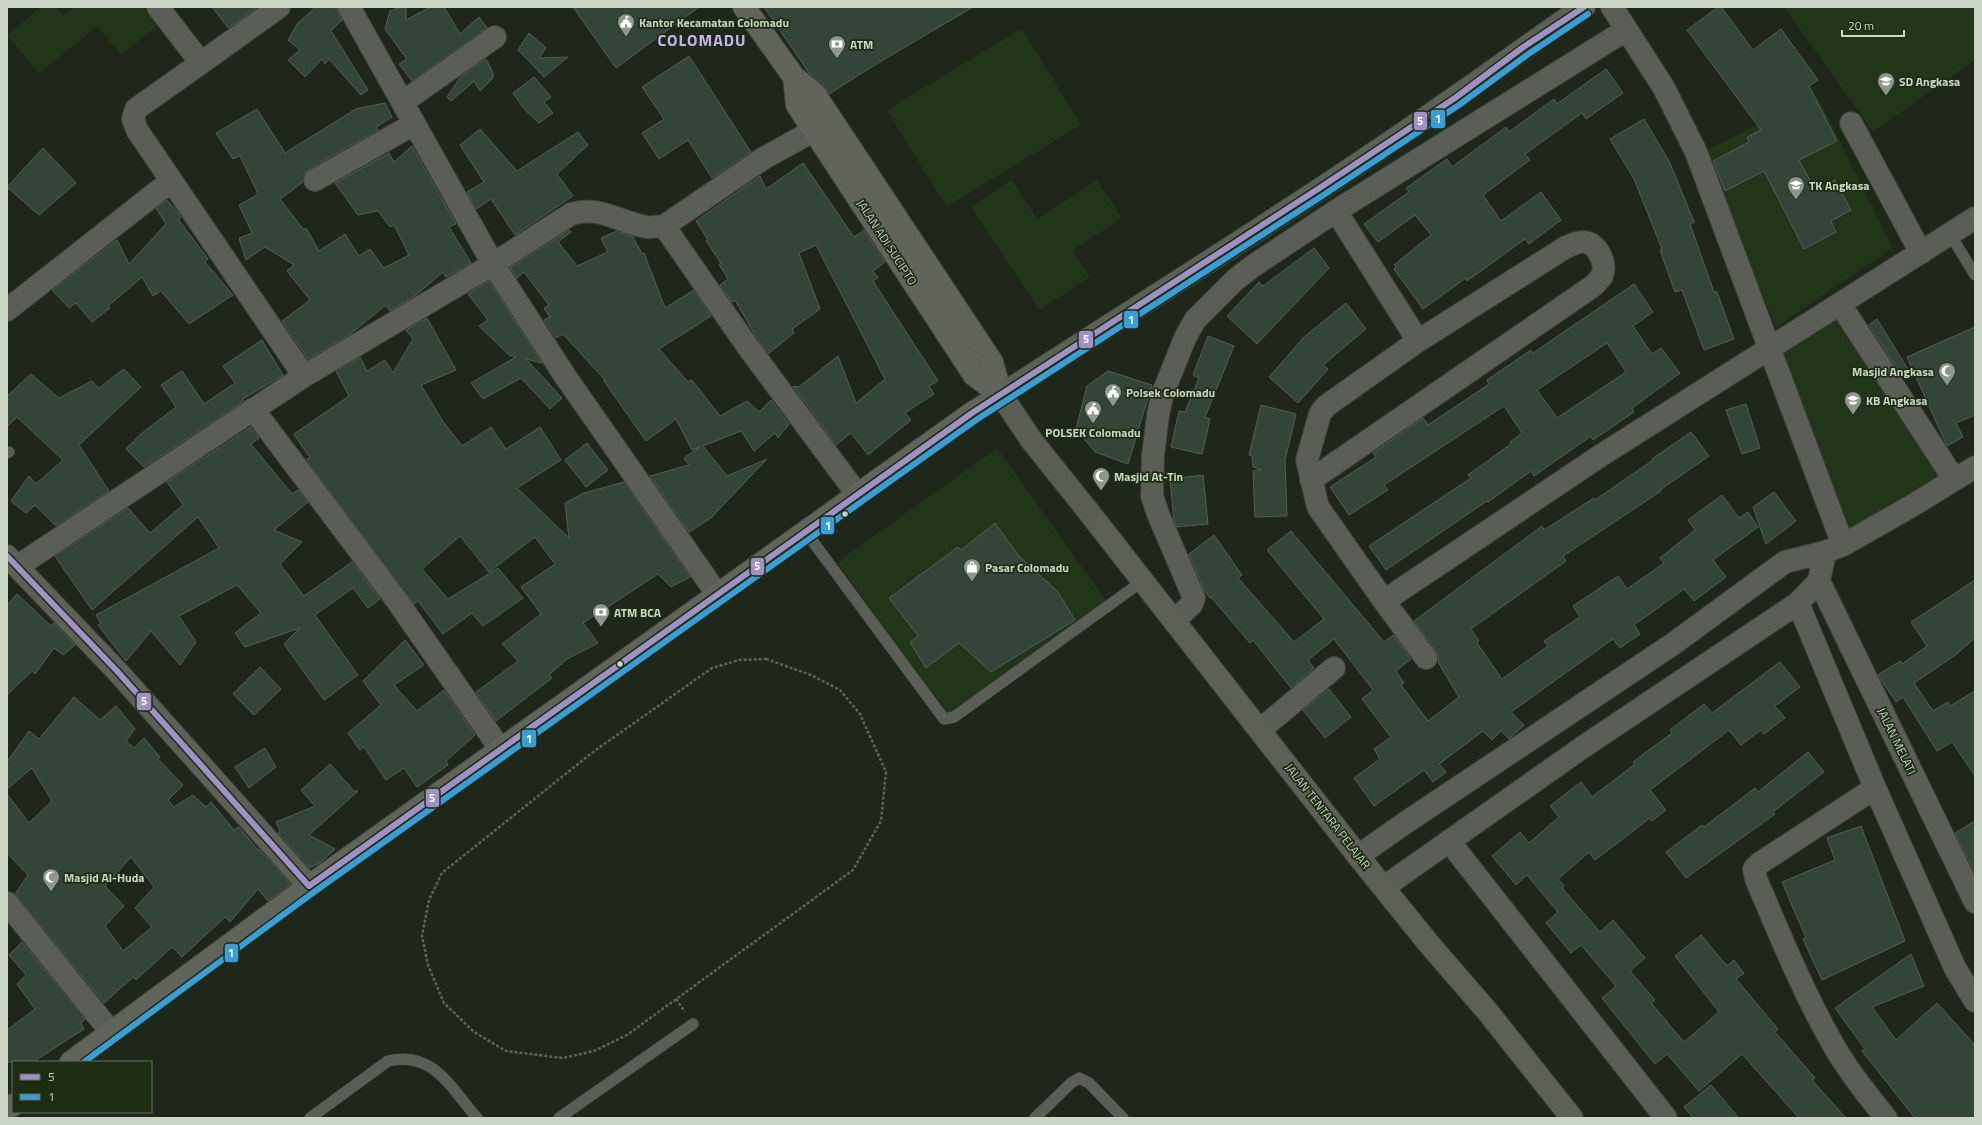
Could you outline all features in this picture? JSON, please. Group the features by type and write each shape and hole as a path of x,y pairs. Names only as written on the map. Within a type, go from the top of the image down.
{"highway":[{"name":"JALAN ADI SUCIPTO","path":"744,7 794,77 814,93 992,362 1001,395"},
{"name":"JALAN ADI SUCIPTO","path":"794,77 796,105 974,375 1001,395"},
{"path":"72,1061 309,886 857,494 972,413 1001,395"}],"main road":[{"path":"1001,395 1455,98 1522,48 1584,7"},
{"name":"JALAN ADI SUCIPTO","path":"1001,395 1032,441 1088,511"},
{"name":"JALAN TENTARA PELAJAR","path":"1088,511 1144,580 1358,856 1429,944 1487,1011 1572,1118"},
{"path":"12,561 174,734 309,886"}],"street":[{"path":"158,7 201,63"},
{"path":"279,7 136,109 133,119 137,130 304,376"},
{"path":"349,7 493,264 570,383 717,594"},
{"path":"1384,887 1583,747 1798,604 1820,581 1834,549 1770,349 1696,152 1664,88 1612,7"},
{"path":"1175,620 1192,604 1194,598 1158,514 1152,496 1153,455 1158,415 1163,393 1185,338 1195,320 1235,280 1336,211 1626,30"},
{"path":"403,102 495,37"},
{"path":"1851,123 1921,253"},
{"path":"315,180 414,124"},
{"path":"12,561 304,376 493,264 571,214 584,210 596,211 647,227 664,226 764,158 813,131"},
{"path":"7,310 171,181"},
{"path":"1336,211 1418,341"},
{"path":"1384,601 1600,456 1975,218"},
{"path":"664,226 748,347 857,494"},
{"path":"1311,480 1594,286 1601,276 1604,266 1600,255 1593,247 1585,242 1576,243 1418,341 1326,406 1320,414 1307,460 1311,480 1318,507 1426,658"},
{"path":"1840,304 1954,479"},
{"path":"253,409 395,598 501,750"},
{"path":"1358,856 1673,644 1785,562 1834,549 1910,507 1975,467"},
{"name":"JALAN MELATI","path":"1820,581 1975,902"},
{"path":"1798,604 1875,788 1955,968 1975,1001"},
{"path":"1260,730 1334,668"},
{"path":"1875,788 1760,862 1754,869 1756,879 1794,969 1830,1040 1886,1118"},
{"path":"1449,841 1666,1118"},
{"path":"7,902 111,1032"}],"lane":[{"path":"1950,234 1975,275"},
{"path":"805,531 944,719 954,717 1144,580"},
{"path":"559,1118 693,1024"},
{"path":"310,1118 388,1061 400,1058 427,1064 438,1073 477,1118"},
{"path":"1035,1118 1071,1083 1079,1078 1088,1083 1123,1118"}],"path":[{"path":"766,659 811,675 840,690 860,714 886,772 881,821 853,870 627,1035 594,1051 563,1058 506,1051 474,1032 444,1003 428,965 422,936 430,900 442,873 593,752 712,668 739,660 766,659"}],"shaded area":[{"path":"41,7 56,7 63,15 74,7 146,7 160,24 121,55 97,26 39,74 7,35"},
{"name":"SD Angkasa","path":"1784,7 1975,7 1975,60 1873,132"},
{"path":"1022,28 1081,125 946,207 887,110"},
{"name":"TK Angkasa","path":"1817,95 1893,248 1776,327 1703,152"},
{"path":"1012,180 1037,219 1097,180 1122,218 1073,250 1090,277 1039,310 971,207"},
{"name":"KB Angkasa","path":"1838,311 1946,477 1847,539 1776,353"},
{"name":"Pasar Colomadu","path":"997,448 1107,602 947,716 837,562"}],"building":[{"path":"212,7 258,7 228,28"},
{"path":"316,7 335,7 337,10 342,20 331,31 368,90 361,95 329,59 325,64 322,59 305,77 288,60 300,50 288,40 298,23"},
{"path":"401,7 406,7 406,20 430,7 444,7 460,34 479,17 487,28 412,81 399,64 407,59 385,29 390,11"},
{"name":"Kantor Kecamatan Colomadu","path":"573,7 699,7 616,68"},
{"path":"764,7 973,7 829,94 822,83 809,73"},
{"path":"1718,7 1721,7 1753,50 1781,29 1818,80 1809,86 1837,141 1799,160 1815,190 1835,180 1851,210 1831,221 1836,232 1804,249 1764,171 1725,191 1713,161 1749,142 1747,137 1761,130 1687,30"},
{"path":"529,33 546,48 539,58 568,57 544,77 518,50"},
{"path":"689,56 751,152 712,178 688,140 659,159 642,133 664,119 642,87"},
{"path":"486,59 493,73 493,78 480,91 474,81 451,101 447,97 461,76"},
{"path":"1606,69 1623,93 1586,119 1582,113 1525,154 1530,160 1483,195 1501,221 1541,192 1561,220 1529,244 1525,239 1467,281 1466,278 1423,309 1394,269 1396,267 1394,265 1431,235 1415,215 1378,242 1364,224 1409,192 1406,188 1447,159 1452,167 1506,127 1509,132 1554,99 1557,104"},
{"path":"534,77 551,97 544,102 553,113 539,123 524,109 513,93"},
{"path":"385,103 392,117 376,127 378,130 309,169 304,174 303,182 280,199 304,230 306,228 319,251 345,234 359,256 370,249 384,268 409,255 394,225 390,227 378,211 358,215 335,183 389,153 394,162 412,146 456,224 449,227 471,263 446,277 443,272 416,295 390,311 386,305 349,335 308,359 282,321 310,300 287,271 294,265 265,247 246,260 239,238 252,233 239,205 258,194 240,156 233,159 216,133 257,109 285,153 356,109"},
{"path":"1644,119 1670,163 1694,222 1690,224 1714,292 1717,292 1734,339 1704,350 1682,290 1675,292 1660,250 1662,249 1634,179 1610,139"},
{"path":"480,129 517,171 578,132 588,145 557,174 573,196 515,235 491,199 476,209 467,192 484,182 460,145"},
{"path":"43,148 76,183 39,215 7,187"},
{"path":"803,163 854,237 864,230 885,262 873,271 878,278 873,281 938,381 929,386 934,394 905,413 911,420 868,455 851,433 836,445 793,386 799,387 838,356 856,403 885,379 816,245 799,253 820,309 792,329 794,333 768,354 735,300 732,302 720,285 728,279 719,264 721,263 706,241 708,240 696,221 760,176 766,189"},
{"path":"167,200 181,217 178,219 208,259 205,262 233,295 189,324 161,291 153,296 142,277 108,306 110,308 92,322 76,303 69,308 52,290 117,240 129,264 166,224 156,208"},
{"path":"569,230 571,232 558,242 577,266 608,252 601,238 617,231 633,237 642,254 644,253 665,308 694,290 711,316 659,349 688,382 692,380 720,416 747,401 759,412 771,400 789,424 778,438 775,433 754,451 741,431 703,446 727,476 767,459 711,518 689,532 650,476 689,465 684,458 700,447 692,450 676,419 646,441 604,381 605,380 563,334 556,338 544,320 550,317 544,308 549,305 524,272 517,278 510,268"},
{"path":"1314,248 1329,268 1257,344 1227,316 1259,282 1263,286"},
{"path":"489,281 542,363 526,359 562,398 550,409 521,378 483,399 471,383 516,357 509,355 479,326 488,320 468,294"},
{"path":"1634,284 1653,312 1633,326 1652,354 1661,348 1680,373 1632,408 1634,412 1593,440 1591,436 1534,476 1531,471 1488,502 1487,501 1386,570 1369,546 1471,478 1468,475 1511,444 1510,442 1522,433 1504,406 1384,485 1388,490 1349,515 1330,487 1376,457 1373,453 1423,418 1428,425 1489,384 1487,380 1531,350 1533,353","holes":["1607,343 1626,372 1557,418 1537,390"]},
{"path":"1346,303 1366,329 1323,365 1328,369 1298,403 1269,377 1304,337"},
{"path":"427,318 456,370 421,385 442,420 462,446 491,427 506,449 540,427 561,460 517,488 569,538 565,503 584,493 624,482 690,577 671,587 658,574 583,623 598,643 567,659 549,675 552,678 496,721 476,692 518,661 502,644 541,614 521,587 555,564 535,537 489,572 460,536 422,569 448,599 498,568 523,598 483,626 472,613 443,634 418,601 414,604 308,462 307,459 310,458 294,434 349,396 336,371 360,357 367,371 385,360 393,373 413,339 406,330"},
{"path":"1877,319 1909,371 1902,376 1869,325"},
{"name":"Masjid Angkasa","path":"1975,327 1975,415 1956,423 1963,437 1947,446 1907,357"},
{"path":"1208,336 1234,346 1205,417 1210,419 1202,454 1171,447 1179,411 1185,412 1199,378 1193,375"},
{"path":"262,340 283,375 243,399 244,401 144,467 126,449 142,433 176,407 161,385 182,371 204,404 235,383 223,366"},
{"path":"124,369 141,387 79,445 109,491 56,526 35,505 26,513 11,501 29,476 36,484 63,460 17,417 7,427 7,396 31,374 59,398 92,381 99,388"},
{"name":"Polsek Colomadu","path":"1108,371 1152,385 1128,464 1095,452 1076,429 1087,386"},
{"path":"1746,404 1760,448 1742,454 1726,410"},
{"path":"1261,405 1296,414 1285,460 1287,516 1255,517 1253,471 1262,470 1253,467 1252,456 1249,455"},
{"path":"251,427 259,438 251,444 292,494 298,490 308,502 274,530 302,542 280,564 304,596 352,562 380,599 368,608 353,588 315,615 358,675 324,700 284,644 300,628 245,647 235,633 261,613 237,585 179,616 196,642 180,665 151,631 126,661 98,625 101,623 96,615 219,548 198,517 92,610 55,556 128,508 150,533 183,505 167,482"},
{"path":"1691,432 1709,456 1660,490 1661,491 1563,556 1566,561 1471,629 1479,641 1477,643 1502,679 1548,646 1544,641 1580,617 1573,606 1618,576 1627,589 1664,563 1660,558 1695,530 1688,520 1722,495 1739,518 1748,512 1758,527 1713,560 1726,577 1694,601 1684,589 1634,625 1640,634 1620,648 1613,639 1511,712 1524,725 1509,739 1501,731 1492,740 1483,731 1439,764 1446,772 1433,782 1424,770 1374,806 1354,778 1380,759 1374,749 1391,737 1362,699 1373,690 1334,639 1308,660 1314,668 1291,688 1253,640 1250,643 1211,597 1210,598 1204,590 1189,554 1214,535 1242,575 1238,578 1294,642 1324,619 1267,550 1291,531 1384,642 1394,635 1411,659 1396,671 1404,683 1401,685 1428,721 1459,697 1438,662 1436,651 1414,621 1542,526 1544,530 1594,498 1595,500"},
{"path":"587,443 608,470 586,487 565,460"},
{"path":"1203,475 1208,524 1177,527 1174,520 1170,479"},
{"path":"1774,492 1796,521 1766,544 1753,507"},
{"path":"995,523 1018,555 1058,592 1075,620 991,672 959,643 926,668 910,642 918,636 889,598 958,547 961,550"},
{"path":"1975,580 1975,638 1954,656 1914,683 1933,711 1948,702 1950,706 1975,691 1975,776 1952,742 1937,751 1903,697 1896,702 1878,675 1900,661 1902,664 1927,646 1911,622"},
{"path":"17,594 51,626 54,623 75,645 63,655 54,648 35,674 32,671 7,695 7,605"},
{"path":"405,640 424,665 394,685 417,711 444,690 475,735 446,761 448,765 417,787 404,768 386,780 364,747 360,750 348,733 381,705 363,681"},
{"path":"1780,662 1800,687 1775,706 1785,718 1764,734 1761,730 1741,745 1729,730 1650,790 1666,810 1652,821 1650,818 1595,860 1589,852 1558,879 1564,886 1562,888 1600,932 1613,920 1645,958 1630,971 1655,1000 1651,1003 1684,1042 1719,1012 1675,956 1701,935 1727,966 1734,960 1744,973 1736,979 1778,1029 1775,1032 1815,1078 1812,1080 1846,1118 1799,1118 1742,1054 1699,1091 1667,1054 1655,1064 1602,998 1616,986 1581,945 1571,953 1546,923 1558,912 1527,875 1516,885 1492,856 1520,832 1529,843 1559,817 1550,806 1581,782 1592,797 1635,764 1633,762 1672,733 1670,730 1704,704 1712,713"},
{"path":"260,667 281,689 254,715 233,694"},
{"path":"1329,689 1351,717 1325,738 1303,710"},
{"path":"74,697 100,720 116,706 135,729 126,741 134,748 144,738 160,757 158,759 183,785 168,800 174,807 193,795 206,807 211,802 234,830 239,827 258,850 259,849 291,884 268,901 258,889 230,922 225,917 182,957 172,947 136,980 133,977 104,1003 15,894 28,875 7,853 7,794 29,823 52,801 32,768 7,789 7,762 29,731 39,739","holes":["131,857 154,887 135,908 152,927 123,951 105,926 124,906 105,886"]},
{"path":"265,748 276,767 249,788 235,767"},
{"path":"1808,752 1824,772 1773,812 1775,814 1686,878 1666,852 1702,825 1704,827 1755,788 1758,792"},
{"path":"330,764 354,791 358,791 309,835 335,849 321,862 310,868 278,833 280,831 276,822 315,806 301,790"},
{"path":"1975,821 1975,873 1955,833"},
{"path":"1861,826 1905,941 1822,980 1803,939 1806,938 1782,882 1835,860 1827,838"},
{"path":"22,942 85,1019 81,1023 84,1029 35,1061 7,1062 7,1030 35,1009 17,984 26,975 9,955"},
{"path":"1911,954 1924,986 1872,1007 1896,1040 1937,1003 1975,1045 1975,1118 1915,1118 1862,1051 1865,1049 1835,1008"},
{"path":"1711,1085 1739,1118 1693,1118 1684,1107"}],"transit line":[{"name":"5","path":"7,556 117,671 309,886 972,413 1321,187 1455,98 1522,48 1584,7"},
{"name":"1","path":"85,1061 314,892 976,420 1325,194 1459,105 1527,55 1588,14"}],"place":[{"name":"Kantor Kecamatan Colomadu","path":"626,37"},
{"name":"ATM","path":"837,59"},
{"name":"SD Angkasa","path":"1886,96"},
{"name":"TK Angkasa","path":"1796,200"},
{"name":"Masjid Angkasa","path":"1947,386"},
{"name":"Polsek Colomadu","path":"1113,407"},
{"name":"KB Angkasa","path":"1853,415"},
{"name":"POLSEK Colomadu","path":"1093,424"},
{"name":"Masjid At-Tin","path":"1101,491"},
{"name":"Pasar Colomadu","path":"972,582"},
{"name":"ATM BCA","path":"601,627"},
{"name":"Masjid Al-Huda","path":"51,892"}],"district":[{"name":"COLOMADU","path":"702,40"}]}
